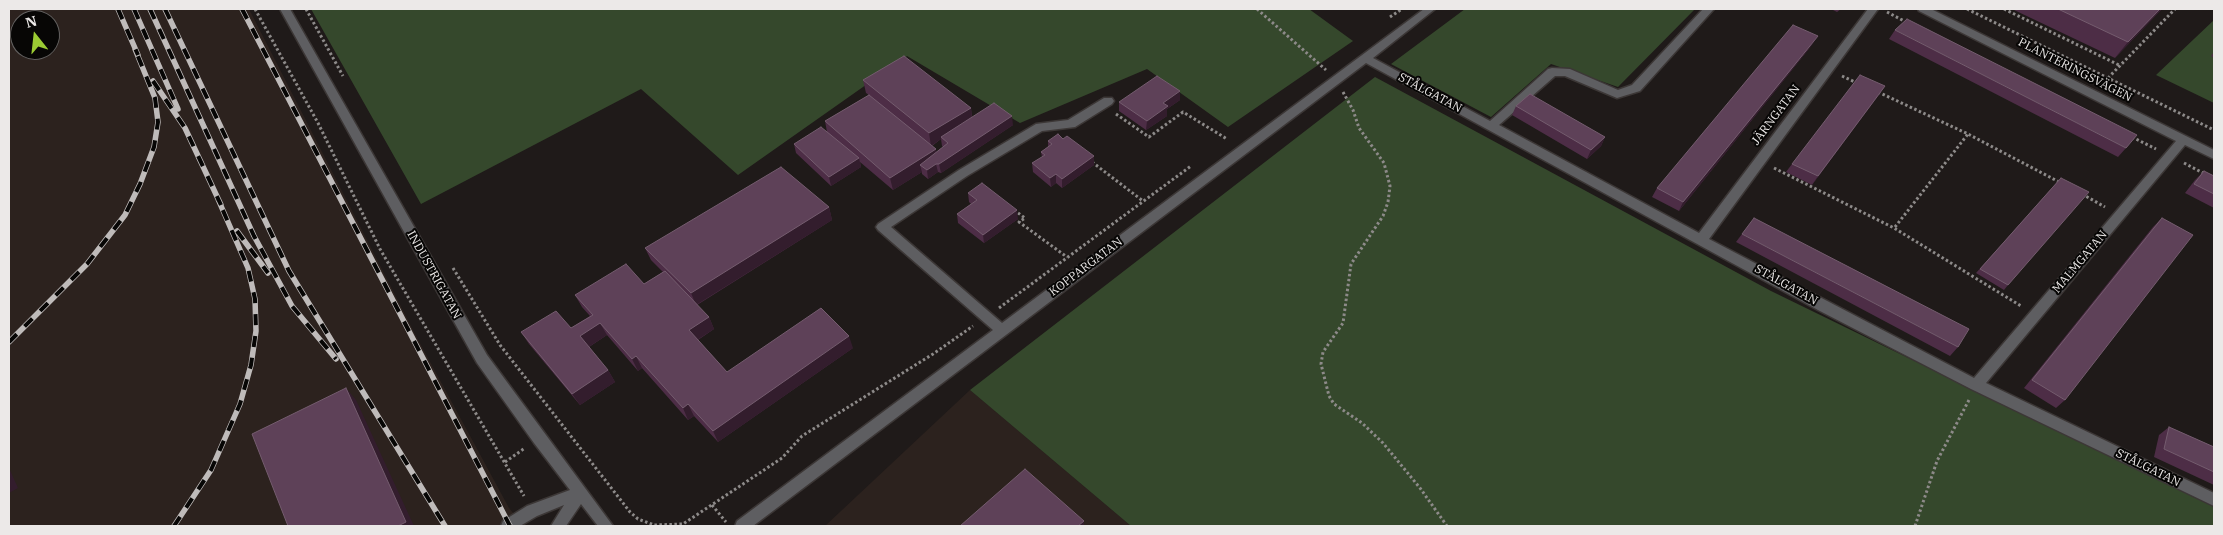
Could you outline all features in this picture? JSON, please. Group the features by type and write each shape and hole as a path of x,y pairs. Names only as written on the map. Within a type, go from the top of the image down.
{"street":[{"name":"INDUSTRIGATAN","path":"285,9 482,359 539,439 606,526"},
{"name":"KOPPARGATAN","path":"742,526 1430,9"},
{"path":"1491,126 1552,72 1566,72 1617,94 1636,88 1709,9"},
{"name":"JÄRNGATAN","path":"1702,238 1873,9"},
{"name":"PLANTERINGSVÄGEN","path":"1923,9 2214,155"},
{"name":"STÅLGATAN","path":"1365,58 1702,238 1822,306 1976,385 2214,500"},
{"path":"1002,330 882,227 963,173 1040,127 1070,124 1105,103"},
{"name":"MALMGATAN","path":"1976,385 2183,140"},
{"path":"508,526 532,511 581,492"},
{"path":"558,526 581,492"}],"path":[{"path":"255,9 318,123 380,249 532,511"},
{"path":"306,9 345,78"},
{"path":"1257,9 1336,79 1353,110 1359,128 1384,163 1390,186 1388,202 1383,216 1351,264 1343,323 1323,352 1321,364 1329,396 1334,404 1362,422 1384,443 1447,526"},
{"path":"1386,21 1402,9"},
{"path":"1880,9 1914,26"},
{"path":"1971,9 2214,130"},
{"path":"2004,9 2121,66"},
{"path":"2108,78 2176,9"},
{"path":"1316,73 1332,62"},
{"path":"1828,69 1863,85"},
{"path":"1872,89 1968,134 2069,188"},
{"path":"1105,103 1149,137 1183,112 1227,139"},
{"path":"1219,145 1234,134"},
{"path":"1894,228 1968,134"},
{"path":"2125,134 2205,174"},
{"path":"1090,160 1144,201"},
{"path":"1760,161 1894,228 2036,315"},
{"path":"448,260 500,345 630,512 638,519 670,526 683,524 782,458 802,436 934,354 1197,162"},
{"path":"2078,192 2120,215"},
{"path":"1010,206 1025,218 1019,222 1067,257"},
{"path":"1915,526 1937,461 1976,385"},
{"path":"712,505 730,526"}],"shaded area":[{"path":"9,9 249,9 415,334 509,508 524,526 9,526"},
{"path":"970,390 1131,526 825,526"}],"green space":[{"path":"311,9 1309,9 1353,41 1228,127 1147,69 1020,123 907,56 738,175 641,89 421,204"},
{"path":"1465,9 1695,9 1618,87 1551,64 1491,117 1391,64"},
{"path":"2214,20 2214,103 2156,75"},
{"path":"1375,77 1771,291 2214,507 2214,526 1131,526 970,390"}],"building":[{"path":"2058,9 2160,9 2128,42"},
{"path":"1907,19 2137,135 2126,148 1895,30"},
{"path":"1793,25 1818,36 1683,202 1657,188"},
{"path":"904,56 971,108 929,133 863,80"},
{"path":"1860,75 1885,86 1818,176 1792,164"},
{"path":"1157,76 1180,91 1163,103 1168,106 1147,121 1119,102"},
{"path":"1530,94 1605,137 1591,150 1516,106"},
{"path":"869,95 936,149 890,178 825,121"},
{"path":"994,103 1012,116 939,164 927,170 920,165 948,143 941,137"},
{"path":"821,127 859,158 829,177 794,144"},
{"path":"1058,134 1063,139 1067,136 1094,156 1062,179 1056,174 1050,178 1032,163 1045,155 1041,152 1052,144 1048,141"},
{"path":"781,167 829,207 691,293 645,248"},
{"path":"2204,171 2214,176 2214,194 2194,184"},
{"path":"2061,178 2089,192 2008,285 1980,269"},
{"path":"982,183 1017,210 983,235 957,214 977,200 968,193"},
{"path":"1754,218 1969,329 1958,347 1742,234"},
{"path":"2162,218 2193,235 2065,400 2032,380"},
{"path":"626,264 644,284 665,271 709,317 689,330 727,372 821,308 849,336 713,431 688,404 683,408 636,356 632,359 600,323 580,336 608,370 572,394 521,332 556,311 571,328 593,315 575,295"},
{"path":"346,388 406,522 398,526 288,526 252,434"},
{"path":"2169,427 2214,447 2214,472 2164,449"},
{"path":"1025,469 1084,521 1078,526 960,526"}],"railway":[{"path":"118,9 138,55"},
{"path":"134,9 178,109"},
{"path":"150,9 254,236 292,306 336,359"},
{"path":"165,9 289,271 445,526"},
{"path":"242,9 510,526"},
{"path":"9,342 87,264 125,215 140,184 154,147 158,122 155,98 135,49"},
{"path":"153,81 185,128 221,205"},
{"path":"174,526 211,470 240,404 251,365 256,331 255,299 248,268 218,199"},
{"path":"237,231 268,273"}]}
